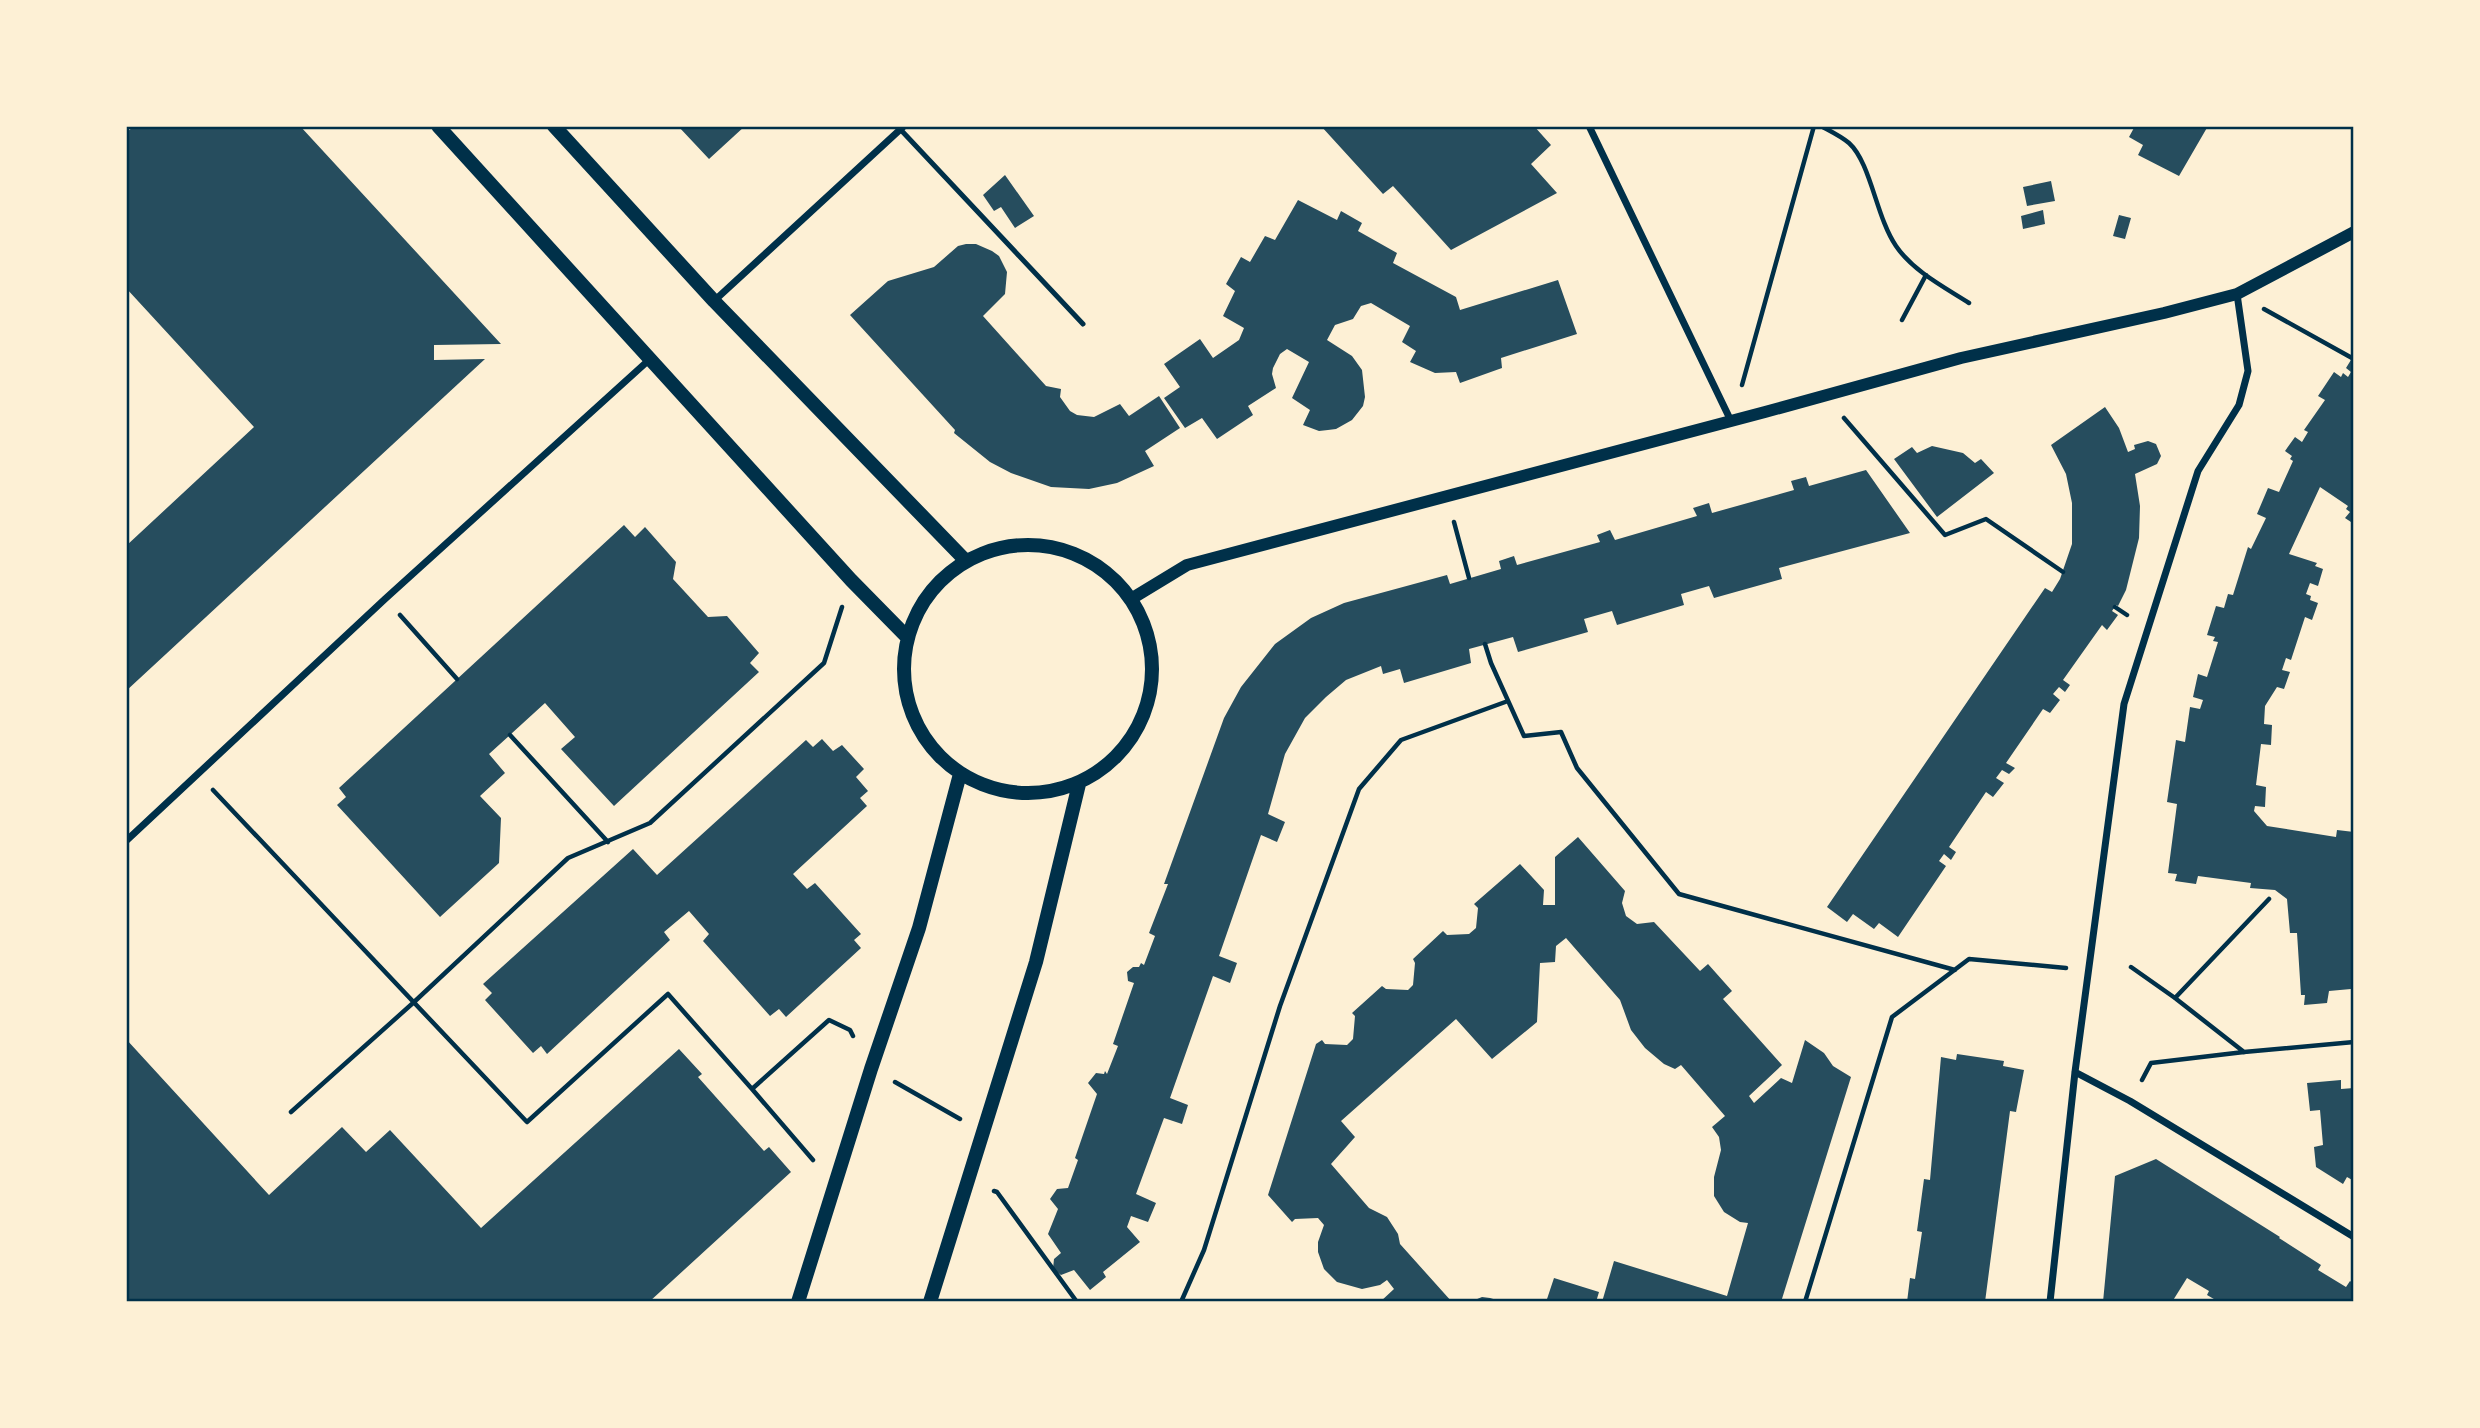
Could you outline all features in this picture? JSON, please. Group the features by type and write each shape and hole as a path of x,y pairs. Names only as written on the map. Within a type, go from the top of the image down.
{"main road":[{"path":"438,126 851,580 906,636"},
{"path":"554,126 714,301 965,560"},
{"path":"1009,545 1056,547 1099,566 1131,599 1149,639 1152,682 1140,724 1115,759 1079,784 1039,794 998,790 960,774 931,747 911,714 903,676 906,636 928,593 965,560 1009,545"},
{"path":"798,1302 871,1069 919,928 960,774"},
{"path":"930,1302 1036,961 1079,784"}],"street":[{"path":"1589,126 1731,421"},
{"path":"714,301 902,128"},
{"path":"1131,599 1186,565 1961,358 2164,313 2236,294 2354,232"},
{"path":"2050,1302 2088,970 2124,704 2198,471 2239,405 2248,371 2236,294"},
{"path":"126,841 385,599 650,359"},
{"path":"2076,1072 2130,1101 2354,1237"}],"lane":[{"path":"902,128 1083,324"}],"path":[{"path":"1731,421 1814,126"},
{"path":"1821,126 1849,143 1861,158 1885,226 1897,248 1926,275 1969,303"},
{"path":"1902,320 1926,275"},
{"path":"2236,294 2352,358"},
{"path":"1824,395 1945,536 1986,519 2063,572"},
{"path":"1447,496 1469,578"},
{"path":"291,1112 413,1003 568,858 650,823 824,663 851,580"},
{"path":"385,599 457,679"},
{"path":"1485,644 1490,663 1524,736 1561,732 1577,768 1679,894 1955,970"},
{"path":"1181,1302 1205,1250 1280,1006 1359,789 1401,740 1508,701"},
{"path":"510,735 608,842"},
{"path":"198,774 527,1122 667,994 835,1185"},
{"path":"2175,998 2269,899"},
{"path":"1805,1302 1892,1017 1969,960 2088,970"},
{"path":"2131,967 2244,1052"},
{"path":"752,1089 828,1020 850,1030 871,1069 982,1132"},
{"path":"2130,1101 2151,1063 2354,1042"},
{"path":"967,1181 997,1192 1077,1302"}],"building":[{"path":"134,126 300,126 501,344 434,345 434,360 485,359 126,691 126,546 254,427 126,288 126,133"},
{"path":"678,126 745,126 709,159"},
{"path":"1321,126 1534,126 1551,145 1531,164 1557,193 1451,250 1393,186 1383,194"},
{"path":"2135,126 2208,126 2179,176 2138,155 2143,145 2129,137"},
{"path":"1005,175 1034,216 1015,228 1001,207 994,211 983,195"},
{"path":"2051,181 2055,201 2027,206 2023,187"},
{"path":"1298,200 1337,220 1341,211 1362,223 1358,231 1397,253 1393,263 1456,297 1460,310 1558,280 1577,334 1501,358 1502,368 1460,383 1456,372 1435,373 1410,362 1416,351 1402,342 1410,326 1371,303 1361,306 1353,319 1335,325 1327,340 1352,356 1362,370 1365,397 1363,406 1352,420 1336,429 1319,431 1303,425 1310,410 1292,398 1309,362 1287,349 1280,354 1273,368 1276,388 1248,406 1253,415 1217,439 1202,418 1185,428 1164,398 1180,387 1164,364 1200,339 1213,358 1239,340 1244,328 1223,316 1235,291 1226,284 1241,257 1250,262 1265,236 1275,240"},
{"path":"2043,210 2045,224 2023,229 2021,216"},
{"path":"2119,215 2131,218 2125,239 2113,236"},
{"path":"976,244 992,251 999,256 1007,272 1005,294 983,316 1046,386 1061,389 1060,397 1070,411 1077,415 1094,417 1120,404 1129,416 1159,396 1180,428 1145,451 1154,466 1117,483 1089,489 1051,487 1011,473 990,462 954,433 955,430 850,315 888,281 934,267 958,246"},
{"path":"2354,355 2354,524 2345,518 2350,512 2346,509 2348,506 2320,487 2289,554 2317,563 2315,566 2323,569 2318,586 2310,583 2306,594 2311,596 2310,600 2318,603 2312,620 2305,617 2291,660 2286,658 2282,670 2290,672 2284,689 2277,687 2265,706 2264,724 2272,725 2271,745 2261,744 2256,785 2266,787 2265,807 2255,806 2254,811 2267,826 2336,837 2337,830 2354,832 2354,992 2351,992 2351,989 2329,991 2327,1003 2304,1005 2297,933 2290,933 2287,899 2275,890 2250,888 2251,883 2198,876 2196,884 2175,881 2177,874 2168,873 2177,804 2167,802 2176,740 2185,742 2190,707 2200,709 2203,700 2193,697 2198,674 2207,677 2218,642 2213,641 2215,637 2207,635 2216,606 2224,608 2228,594 2233,595 2248,547 2251,549 2266,518 2257,514 2268,488 2279,492 2293,461 2290,459 2292,456 2285,451 2295,437 2302,442 2308,432 2304,430 2325,400 2318,396 2334,372 2341,377 2343,373 2348,377 2351,372 2346,368"},
{"path":"2105,407 2119,428 2128,452 2135,449 2134,445 2148,441 2156,444 2161,456 2157,464 2135,474 2140,506 2139,538 2126,590 2118,606 2112,611 2118,615 2107,630 2102,625 2063,680 2070,685 2065,692 2059,687 2053,694 2060,700 2050,713 2043,709 2006,763 2015,768 2009,774 2002,770 1996,778 2004,783 1993,797 1986,792 1949,847 1956,852 1951,860 1944,854 1939,861 1946,866 1898,937 1879,923 1874,929 1853,914 1847,922 1827,907 2045,588 2052,592 2060,579 2072,544 2072,503 2066,474 2051,445"},
{"path":"1932,446 1963,453 1975,463 1981,459 1994,473 1937,517 1894,459 1912,447 1917,453"},
{"path":"1866,470 1910,533 1779,568 1782,579 1714,598 1709,586 1681,594 1684,605 1617,625 1612,611 1584,619 1588,632 1518,652 1513,637 1469,649 1471,663 1404,683 1400,669 1383,674 1381,666 1346,680 1326,697 1305,718 1285,754 1268,814 1285,822 1277,842 1261,835 1219,956 1237,963 1230,983 1213,976 1170,1098 1188,1105 1182,1124 1164,1118 1136,1194 1156,1203 1148,1222 1131,1216 1127,1227 1140,1242 1103,1272 1106,1277 1090,1290 1074,1270 1061,1275 1053,1269 1054,1259 1061,1253 1048,1234 1058,1209 1050,1199 1057,1189 1068,1188 1078,1160 1075,1158 1097,1094 1088,1083 1096,1073 1104,1074 1105,1071 1107,1074 1118,1046 1113,1044 1134,983 1128,981 1127,972 1133,967 1139,967 1141,963 1144,965 1155,936 1149,933 1168,884 1164,884 1224,718 1241,687 1275,644 1311,618 1344,603 1447,575 1450,584 1501,569 1499,561 1514,556 1517,565 1600,542 1597,535 1610,530 1615,540 1697,516 1693,508 1709,503 1712,513 1794,490 1791,481 1806,477 1809,486"},
{"path":"624,525 635,537 645,527 676,562 673,579 708,617 727,616 759,653 750,663 759,672 614,806 561,749 575,737 545,703 489,754 505,773 480,796 501,818 499,863 440,917 337,805 346,797 339,788"},
{"path":"822,739 833,751 842,745 864,769 856,777 868,791 860,798 867,806 793,874 807,889 815,883 861,934 854,940 861,948 786,1017 779,1009 770,1016 703,941 709,934 689,911 664,932 670,940 547,1054 541,1046 533,1053 485,1000 492,993 483,984 633,849 657,875 806,740 813,747"},
{"path":"1578,837 1625,891 1622,903 1626,916 1637,924 1654,922 1700,971 1708,964 1732,991 1723,999 1782,1065 1749,1096 1754,1103 1781,1078 1792,1083 1805,1040 1824,1053 1833,1066 1851,1077 1781,1302 1602,1302 1614,1261 1727,1296 1748,1223 1740,1222 1724,1212 1714,1196 1714,1177 1721,1150 1719,1137 1712,1127 1725,1116 1681,1065 1675,1069 1664,1064 1645,1048 1631,1030 1620,1000 1566,938 1556,946 1555,962 1540,963 1537,1022 1492,1059 1456,1019 1341,1121 1355,1137 1331,1164 1369,1208 1387,1217 1398,1234 1400,1244 1452,1302 1380,1302 1394,1289 1387,1280 1380,1285 1362,1289 1337,1282 1324,1269 1318,1252 1318,1242 1324,1225 1318,1218 1295,1219 1292,1222 1268,1195 1316,1044 1322,1040 1325,1044 1347,1045 1353,1039 1355,1016 1352,1013 1382,986 1386,989 1408,990 1413,985 1413,959 1443,931 1447,935 1469,934 1476,928 1478,908 1474,904 1520,864 1544,890 1543,905 1555,905 1555,857"},
{"path":"126,1039 269,1195 342,1127 366,1152 390,1130 481,1228 679,1049 702,1074 698,1077 764,1151 769,1147 791,1172 649,1302 126,1302"},
{"path":"1957,1054 2004,1061 2003,1066 2024,1070 2016,1112 2010,1111 1985,1302 1907,1302 1910,1278 1915,1279 1922,1232 1917,1231 1924,1179 1930,1180 1941,1057 1956,1060"},
{"path":"2341,1080 2341,1089 2354,1088 2354,1181 2347,1177 2343,1184 2316,1167 2314,1147 2323,1145 2320,1110 2310,1111 2307,1083"},
{"path":"2156,1159 2321,1265 2318,1270 2346,1287 2350,1281 2354,1284 2354,1302 2219,1302 2207,1295 2209,1291 2187,1278 2172,1302 2103,1302 2115,1176"},
{"path":"1554,1278 1599,1292 1596,1302 1546,1302"},
{"path":"1482,1297 1490,1298 1503,1302 1470,1302"}]}
